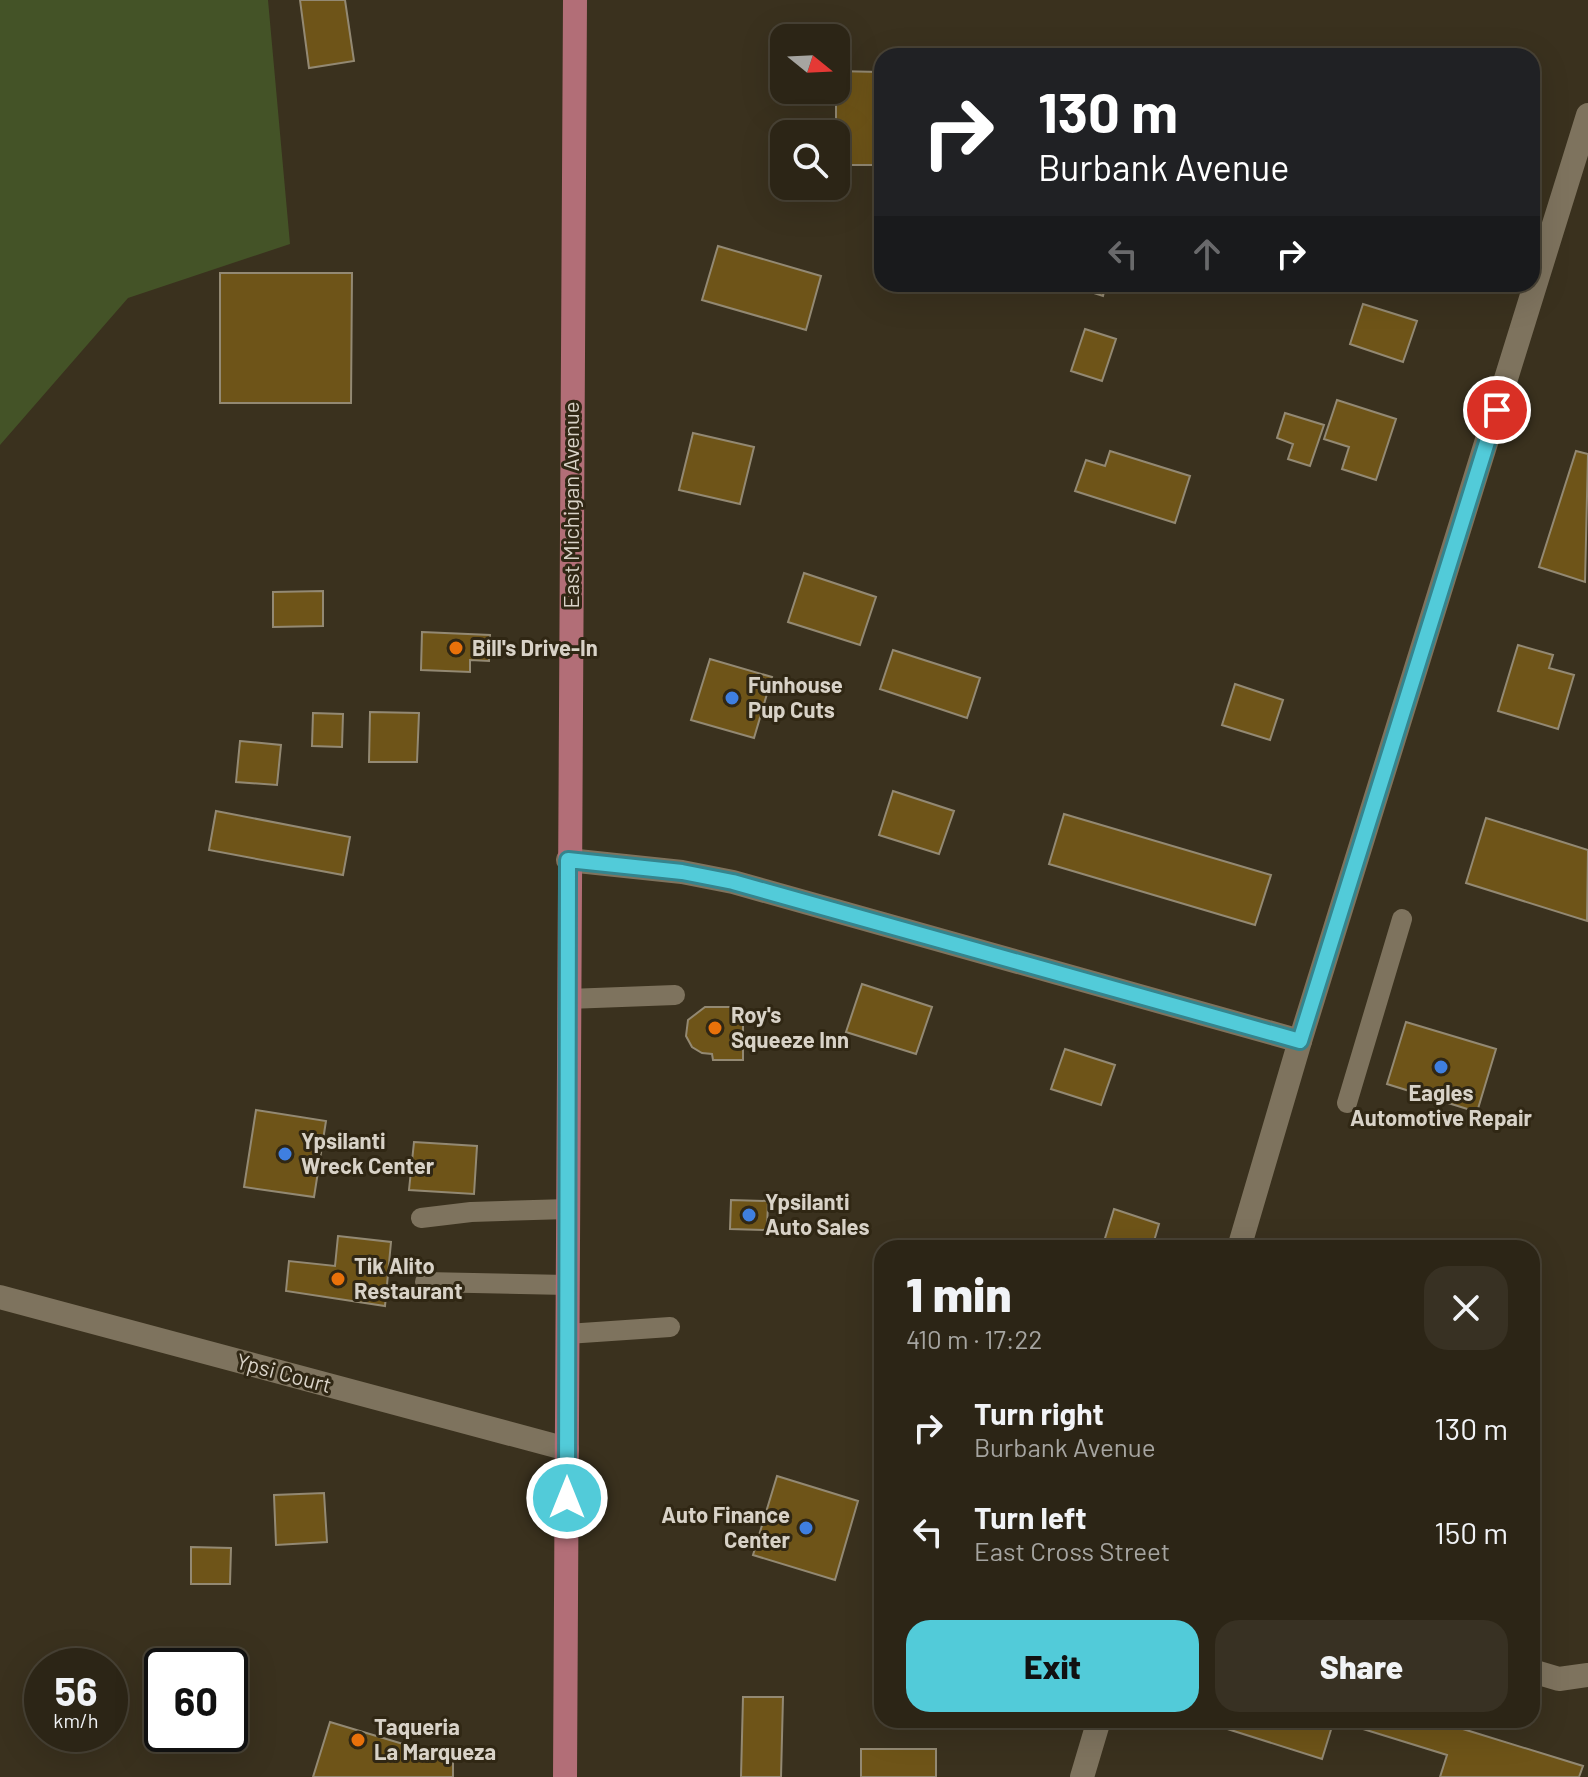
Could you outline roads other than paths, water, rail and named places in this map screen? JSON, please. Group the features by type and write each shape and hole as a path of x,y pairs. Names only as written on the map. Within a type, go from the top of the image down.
{"main road":[{"name":"East Michigan Avenue","path":"565,1777 575,0"}],"street":[{"path":"1540,269 1588,115"},
{"path":"1241,1240 1300,1041 1533,292"},
{"path":"568,860 682,872 733,882 1300,1041"},
{"name":"Ypsi Court","path":"0,1297 567,1449"},
{"path":"1540,1673 1559,1679 1588,1675"},
{"path":"1082,1777 1097,1728"}],"lane":[{"path":"1347,1103 1402,919"},
{"path":"568,999 675,995"},
{"path":"421,1218 471,1212 568,1209"},
{"path":"425,1282 567,1285"},
{"path":"567,1334 670,1327"}],"place":[{"name":"Bill's Drive-In","path":"456,648"},
{"name":"Funhouse Pup Cuts","path":"732,698"},
{"name":"Roy's Squeeze Inn","path":"715,1028"},
{"name":"Eagles Automotive Repair","path":"1441,1067"},
{"name":"Ypsilanti Wreck Center","path":"285,1154"},
{"name":"Ypsilanti Auto Sales","path":"749,1215"},
{"name":"Tik Alito Restaurant","path":"338,1279"},
{"name":"Auto Finance Center","path":"806,1528"},
{"name":"Taqueria La Marqueza","path":"358,1740"}]}
